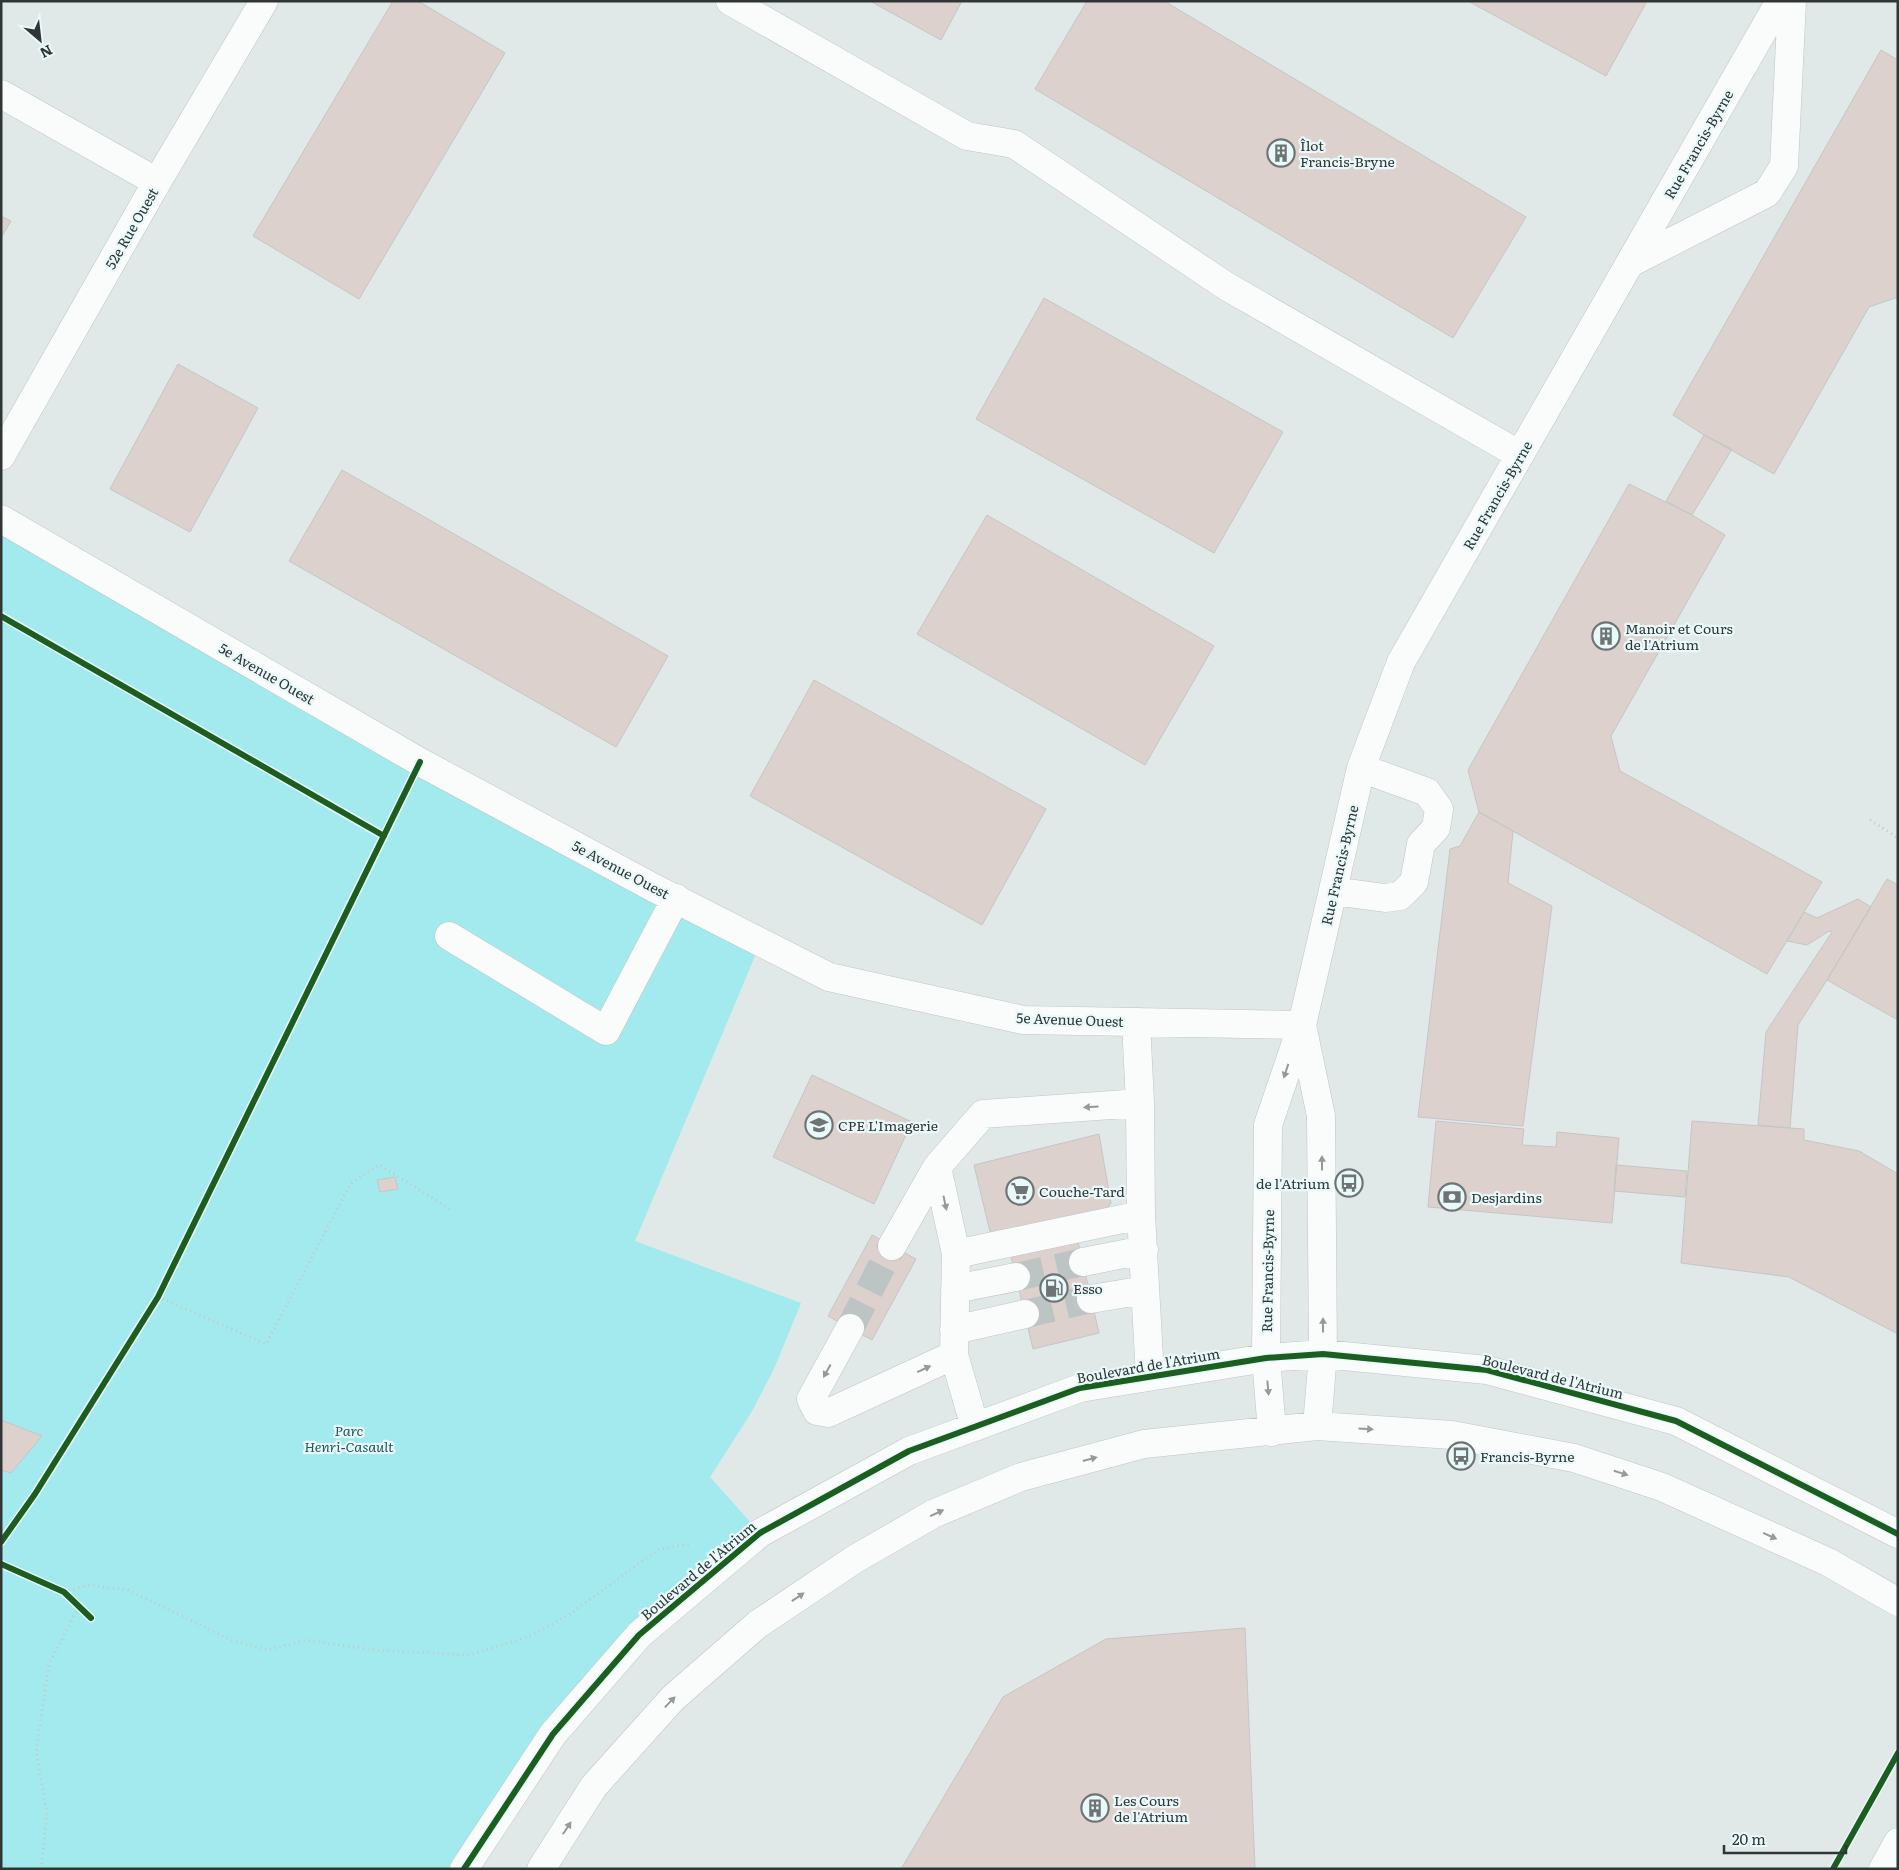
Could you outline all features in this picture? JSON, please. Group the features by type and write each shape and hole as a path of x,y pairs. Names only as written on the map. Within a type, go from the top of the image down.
{"street":[{"name":"52e Rue Ouest","path":"1,456 157,182 264,1"},
{"path":"730,1 967,136 1014,144 1226,286 1520,455"},
{"name":"Rue Francis-Byrne","path":"1272,1432 1266,1358 1268,1125 1302,1025 1362,768 1401,662 1780,1"},
{"path":"1630,263 1767,193 1784,166 1792,1"},
{"path":"1,94 157,182"},
{"name":"5e Avenue Ouest","path":"1,519 420,762 829,977 1023,1020 1302,1025"},
{"path":"1333,891 1385,898 1400,896 1414,882 1421,844 1436,828 1439,809 1427,792 1362,768"},
{"path":"448,936 606,1031 676,898"},
{"path":"1136,1022 1140,1103 1141,1215 1150,1376"},
{"name":"Rue Francis-Byrne","path":"1302,1025 1321,1116 1323,1354 1317,1426"},
{"path":"892,1246 938,1168 983,1114 1140,1103"},
{"path":"938,1168 956,1254 954,1342 975,1426"},
{"path":"956,1254 1141,1215"},
{"path":"1083,1262 1144,1250"},
{"path":"955,1290 1016,1277"},
{"path":"1091,1299 1145,1290"},
{"path":"850,1328 811,1399 817,1411 828,1413 954,1342 1025,1314"},
{"name":"Boulevard de l'Atrium","path":"464,1869 552,1734 639,1635 760,1533 909,1451 1080,1388 1266,1358 1323,1354 1487,1370 1676,1421 1898,1534"},
{"path":"541,1869 594,1786 673,1698 758,1624 855,1559 933,1514 1021,1477 1144,1444 1317,1426 1452,1435 1574,1458 1662,1487 1828,1562 1898,1602"},
{"path":"1883,1869 1898,1842"}],"path":[{"path":"1870,820 1898,838"},
{"path":"158,1297 266,1344 351,1183 380,1165 451,1210"},
{"path":"64,1592 89,1585 128,1590 231,1640 268,1650 305,1640 374,1650 469,1655 528,1637 567,1616 659,1549 696,1543"},
{"path":"41,1869 47,1814 36,1751 49,1664 79,1606"}],"green space":[{"name":"Parc Henri-Casault","path":"1,519 761,942 635,1241 801,1303 774,1369 751,1413 710,1477 760,1533 639,1635 464,1869 1,1869"}],"building":[{"path":"393,1 418,1 505,53 359,299 253,236"},
{"path":"870,1 962,1 941,40"},
{"name":"Îlot Francis-Bryne","path":"1087,1 1164,1 1526,217 1453,338 1035,89"},
{"path":"1468,1 1647,1 1606,76"},
{"path":"1881,50 1898,60 1898,297 1869,307 1774,474 1704,435 1673,415"},
{"path":"1,216 11,221 1,238"},
{"path":"1044,298 1283,432 1214,553 976,419"},
{"path":"178,364 258,408 190,532 110,489"},
{"path":"1704,435 1732,449 1692,515 1666,501"},
{"path":"342,470 668,656 616,747 289,561"},
{"name":"Manoir et Cours de l'Atrium","path":"1629,484 1692,515 1725,535 1611,736 1620,771 1822,882 1767,974 1479,812 1468,770"},
{"path":"987,515 1214,646 1145,765 917,634"},
{"path":"814,680 1046,809 982,925 750,796"},
{"path":"1479,812 1513,831 1508,883 1552,906 1523,1126 1418,1117 1450,849 1460,846"},
{"path":"1887,879 1898,885 1898,1020 1827,980"},
{"path":"1858,899 1871,907 1798,1025 1790,1128 1758,1125 1766,1032 1832,932 1829,931 1807,945 1787,941 1804,912 1817,918"},
{"path":"812,1075 912,1122 874,1204 773,1157"},
{"path":"1436,1121 1524,1129 1522,1145 1556,1147 1557,1132 1619,1138 1612,1223 1428,1207"},
{"path":"1692,1121 1804,1129 1804,1140 1859,1151 1898,1174 1898,1334 1789,1277 1681,1263"},
{"path":"1099,1134 1111,1203 1098,1220 993,1244 974,1165"},
{"path":"1616,1165 1687,1171 1685,1197 1614,1191"},
{"path":"395,1177 398,1189 380,1192 377,1180"},
{"path":"872,1235 916,1259 872,1340 828,1316"},
{"name":"Esso","path":"1077,1237 1099,1333 1033,1349 1010,1252"},
{"path":"1,1420 42,1436 11,1473 1,1470"},
{"name":"Les Cours de l'Atrium","path":"1245,1628 1255,1869 901,1869 1003,1697 1106,1639"}],"tunnel":[{"path":"850,1328 892,1246"},
{"path":"1016,1277 1083,1262"},
{"path":"1025,1314 1091,1299"}],"cycle path":[{"path":"1,616 384,836"},
{"path":"1,1542 35,1494 158,1297 420,762"},
{"path":"464,1869 553,1734 639,1635 760,1533 909,1451 1080,1388 1266,1358 1323,1354 1487,1370 1676,1421 1898,1534"},
{"path":"1,1564 64,1592 91,1618"},
{"path":"1833,1869 1898,1753"}],"place":[{"name":"Îlot Francis-Bryne","path":"1281,153"},
{"name":"Manoir et Cours de l'Atrium","path":"1606,636"},
{"name":"CPE L'Imagerie","path":"819,1125"},
{"name":"de l'Atrium","path":"1349,1183"},
{"name":"Couche-Tard","path":"1020,1191"},
{"name":"Desjardins","path":"1452,1197"},
{"name":"Esso","path":"1054,1288"},
{"name":"Francis-Byrne","path":"1461,1456"},
{"name":"Les Cours de l'Atrium","path":"1095,1808"}]}
